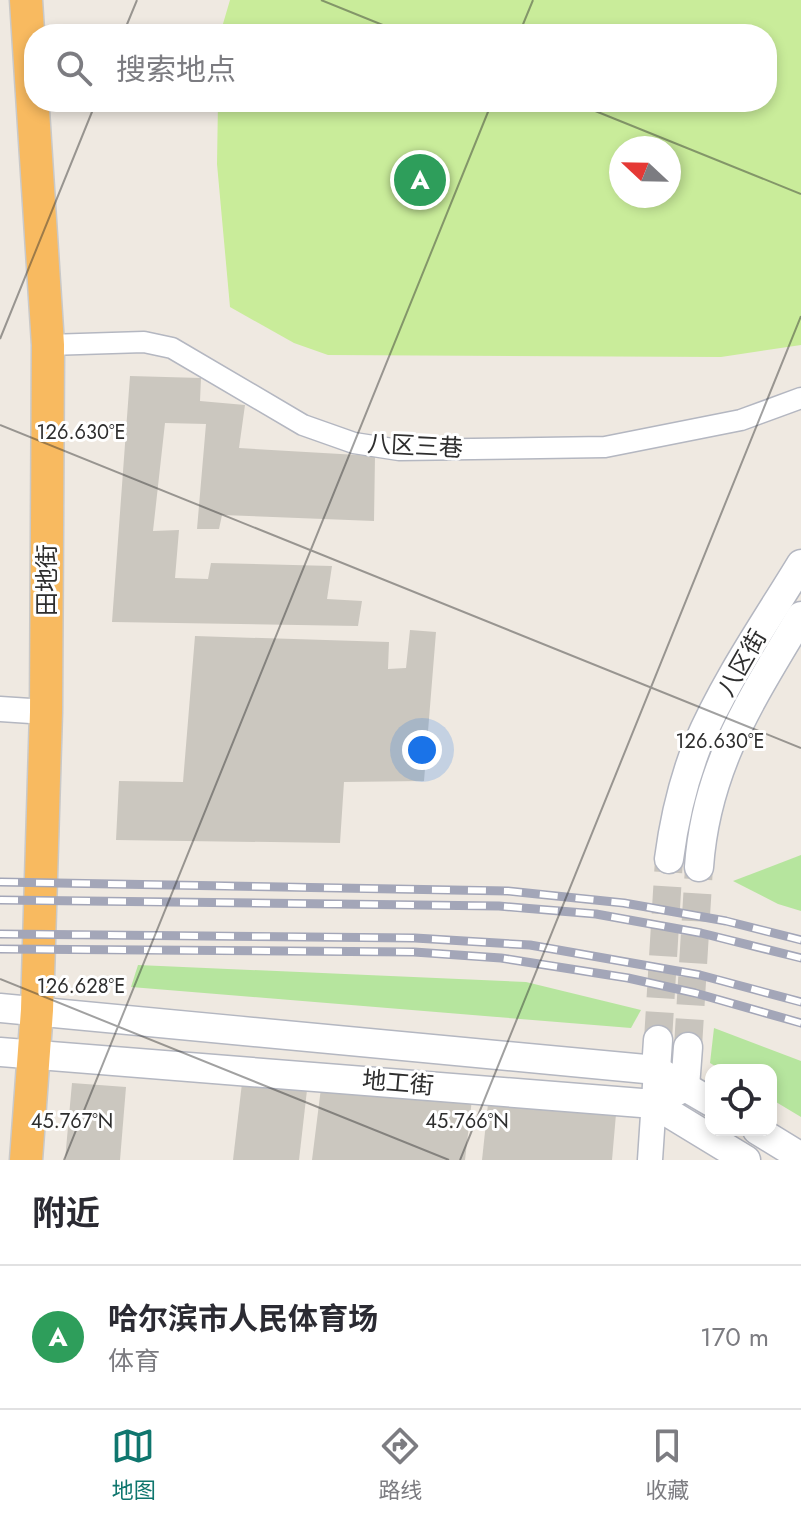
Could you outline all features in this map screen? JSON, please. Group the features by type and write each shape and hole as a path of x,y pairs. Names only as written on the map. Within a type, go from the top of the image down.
{"highway":[{"name":"田地街","path":"26,0 28,24"},
{"name":"田地街","path":"26,1160 37,1010 46,712 48,345 33,112"}],"main road":[{"name":"八区街","path":"669,859 675,819 697,746 724,692 801,564"},
{"name":"八区街","path":"699,867 701,833 727,746 801,616"},
{"name":"地工街","path":"0,1008 656,1070 705,1099"},
{"path":"656,1070 658,1040"},
{"path":"654,1104 685,1087 688,1047"},
{"name":"地工街","path":"0,1052 654,1104 746,1160"},
{"path":"767,1136 801,1157"}],"street":[{"name":"八区三巷","path":"48,345 144,342 172,348 303,425 354,443 399,450 605,447 741,420 801,398"},
{"path":"0,709 46,712"},
{"path":"650,1160 656,1070"}],"green space":[{"path":"230,0 801,0 801,345 721,357 328,355 294,343 230,307 217,164 218,112 777,112 777,24 223,24"},
{"path":"801,855 801,911 778,904 733,881"},
{"path":"138,965 526,982 641,1010 631,1028 131,987"},
{"path":"714,1028 801,1061 801,1117 777,1103 777,1064 710,1063"}],"building":[{"path":"130,376 201,378 200,401 245,405 239,448 375,456 374,521 222,515 219,529 197,529 206,424 165,423 153,531 179,530 175,578 208,579 211,563 332,566 327,599 362,601 358,626 112,622"},
{"path":"410,630 436,632 424,781 344,782 340,843 116,840 119,781 183,782 195,636 389,642 388,669 406,668"},
{"path":"72,1083 126,1087 120,1160 65,1160"},
{"path":"242,1083 307,1090 299,1160 233,1160"},
{"path":"321,1088 472,1099 465,1160 312,1160"},
{"path":"488,1104 616,1114 612,1160 482,1160"}],"tunnel":[{"path":"658,1040 669,859"},
{"path":"688,1047 699,867"}],"railway":[{"path":"0,882 508,891 624,903 726,921 801,940"},
{"path":"0,900 499,906 596,914 701,933 801,958"},
{"path":"0,934 415,938 530,945 700,975 801,1002"},
{"path":"0,949 414,952 501,958 628,978 801,1023"}],"place":[{"name":"哈尔滨市人民体育场","path":"420,180"}]}
